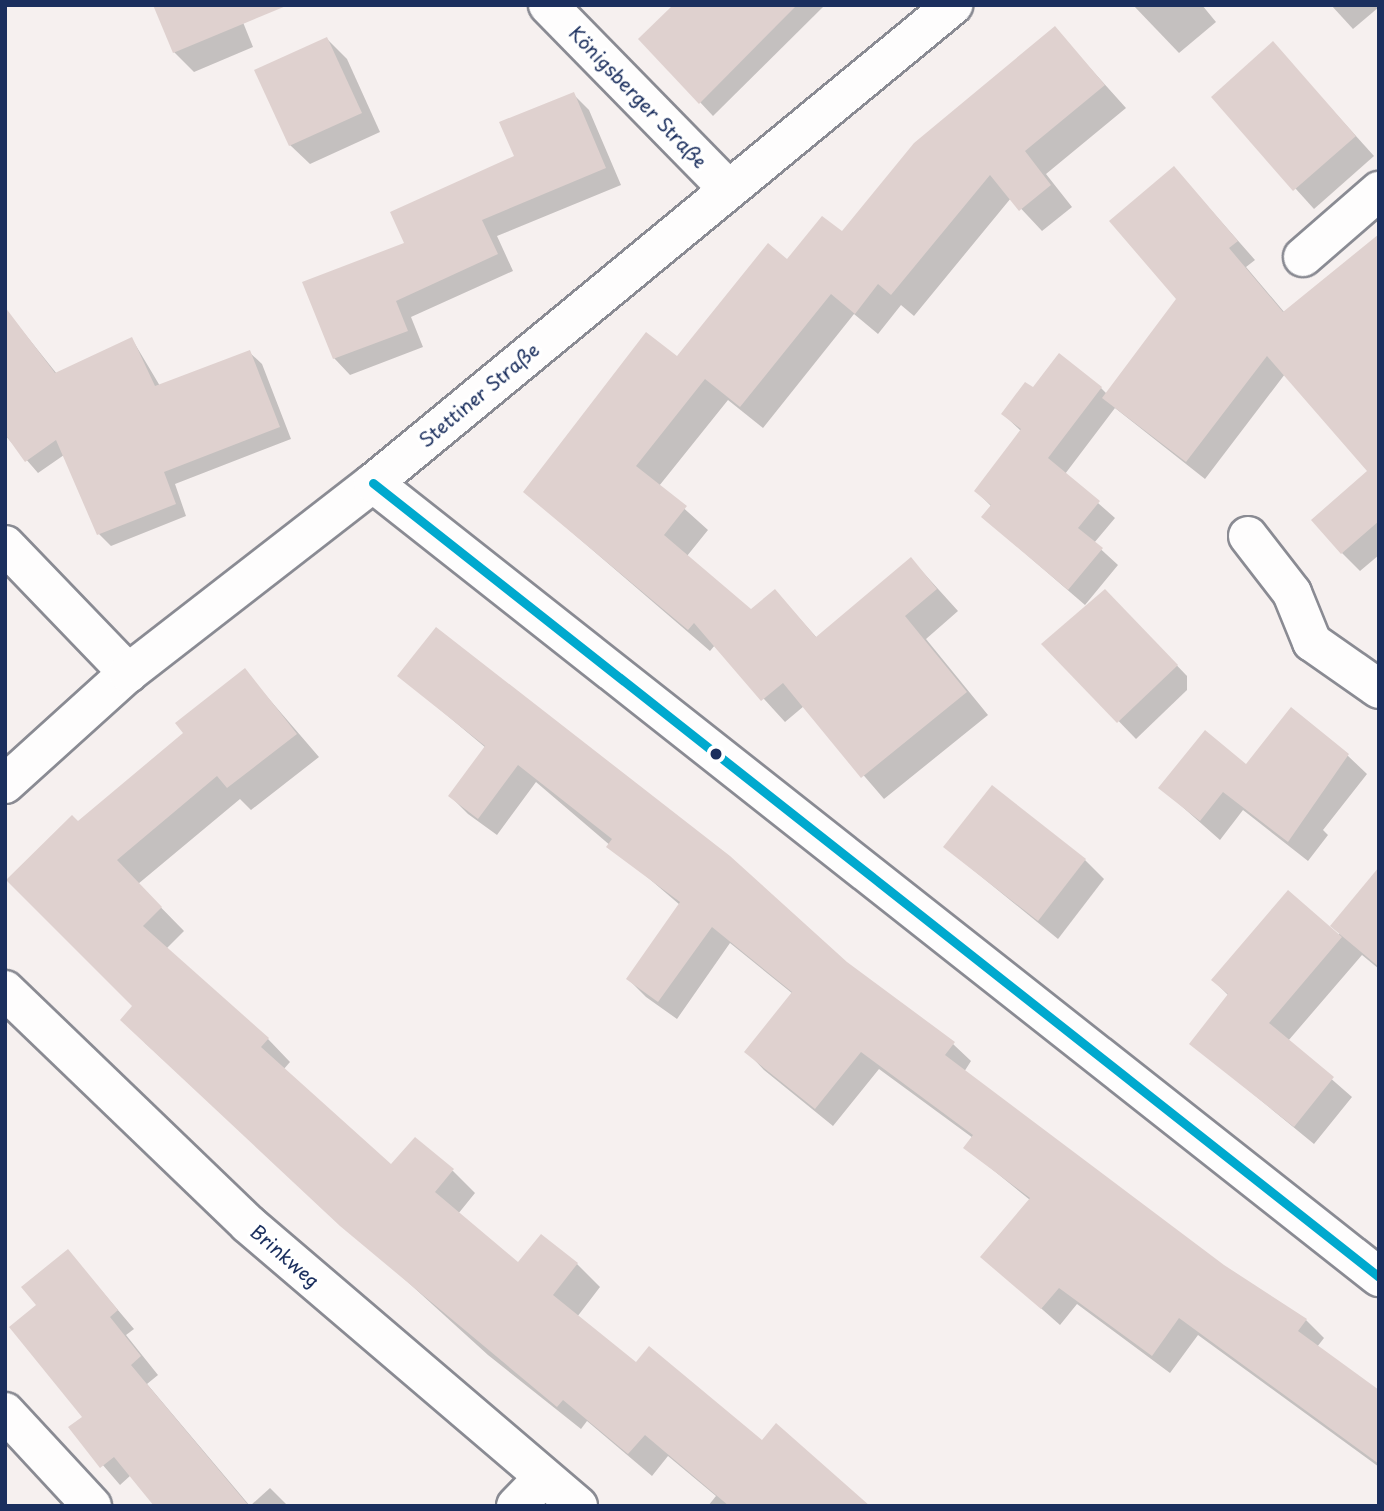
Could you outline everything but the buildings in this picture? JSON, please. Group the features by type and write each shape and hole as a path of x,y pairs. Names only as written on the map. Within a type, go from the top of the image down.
{"street":[{"name":"Königsberger Straße","path":"548,5 728,189"},
{"name":"Stettiner Straße","path":"5,784 128,673 373,483 953,5"},
{"path":"1303,257 1379,191"},
{"path":"373,483 1379,1277"},
{"path":"1248,536 1292,593 1312,642 1379,689"},
{"path":"5,545 128,673"},
{"name":"Brinkweg","path":"5,990 248,1224 579,1506"},
{"path":"5,1412 92,1506"},
{"path":"516,1506 543,1478"}],"transit line":[{"path":"373,483 1379,1277"}]}
